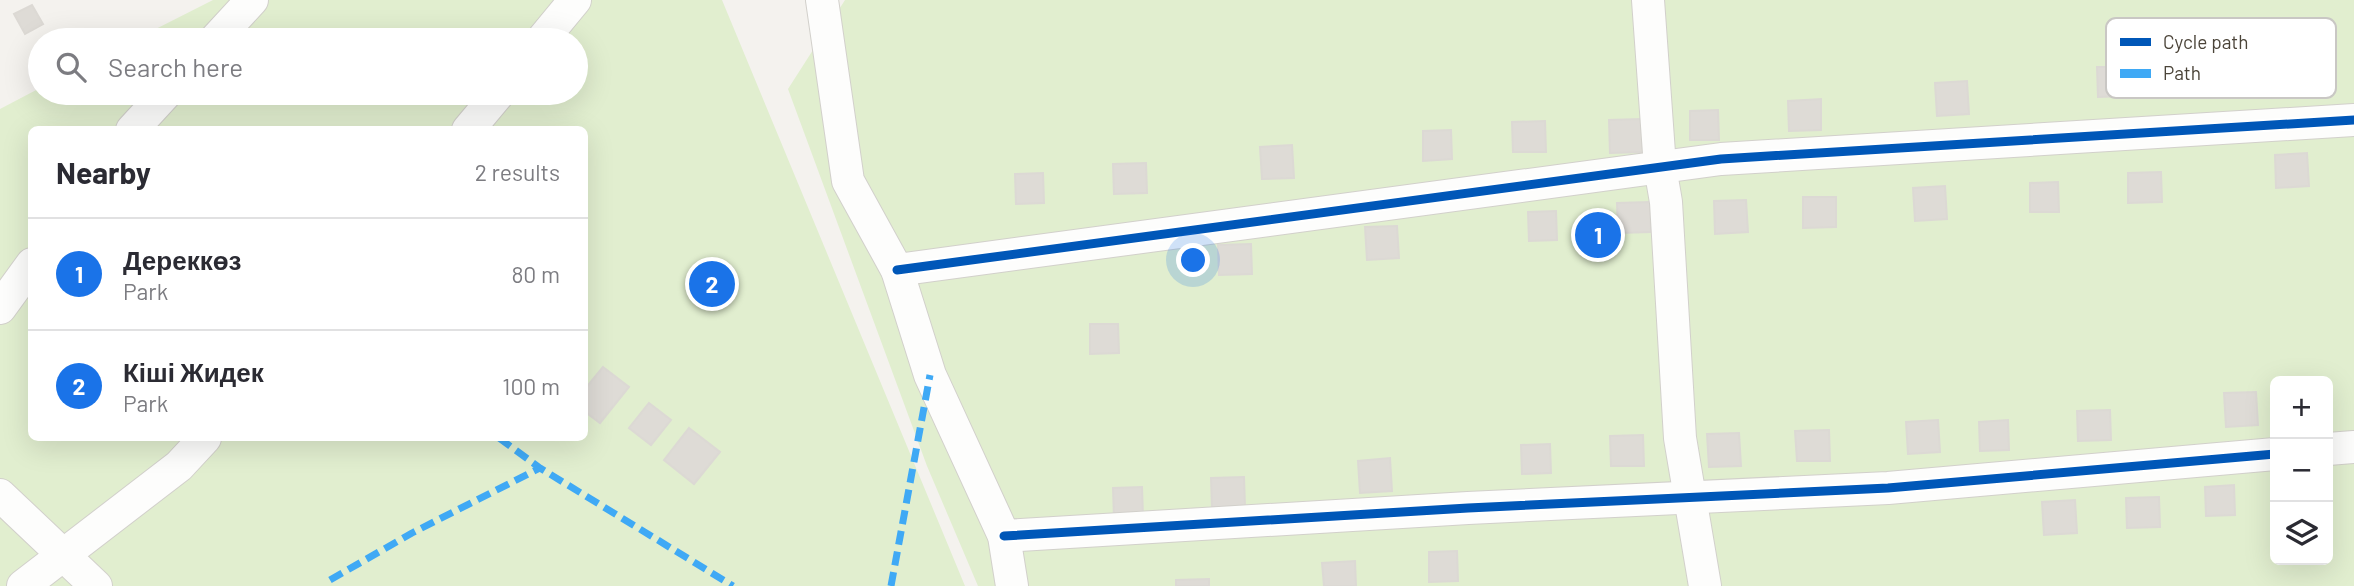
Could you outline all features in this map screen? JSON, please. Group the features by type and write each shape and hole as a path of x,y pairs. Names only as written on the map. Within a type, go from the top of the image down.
{"street":[{"path":"226,28 252,0"},
{"path":"551,28 575,0"},
{"path":"822,0 848,181 897,270 930,375 1004,536 1012,586"},
{"path":"1648,0 1660,167 1666,202 1680,438 1705,586"},
{"path":"136,126 155,105"},
{"path":"471,126 489,105"},
{"path":"897,270 1721,159 2354,120"},
{"path":"0,308 28,270"},
{"path":"23,586 179,466 202,441"},
{"path":"2333,449 2354,447"},
{"path":"1004,536 1888,488 2270,454"},
{"path":"0,495 96,586"},
{"path":"0,526 65,556"}],"green space":[{"path":"213,0 722,0 965,586 0,586 0,109 28,94 28,105 588,105 588,28 158,28"},
{"path":"845,0 2354,0 2354,586 978,586 927,466 788,89"}],"building":[{"path":"32,5 43,24 28,28 25,34 14,14"},
{"path":"2097,67 2106,67 2106,97 2098,97"},
{"path":"1967,81 1969,114 1937,116 1935,83"},
{"path":"1821,99 1821,130 1789,131 1788,101"},
{"path":"1718,110 1719,140 1690,140 1690,111"},
{"path":"1641,119 1643,152 1610,153 1609,120"},
{"path":"1545,121 1546,152 1513,152 1512,122"},
{"path":"1451,130 1452,159 1423,161 1423,131"},
{"path":"1292,145 1294,178 1262,179 1260,147"},
{"path":"2307,153 2309,186 2276,188 2275,155"},
{"path":"1146,163 1147,193 1114,194 1113,164"},
{"path":"2161,172 2162,202 2128,203 2128,173"},
{"path":"1043,173 1044,203 1016,204 1015,174"},
{"path":"2058,182 2059,212 2030,212 2030,183"},
{"path":"1945,186 1947,219 1915,221 1913,188"},
{"path":"1803,197 1836,197 1836,227 1803,228"},
{"path":"1746,200 1748,232 1715,234 1714,201"},
{"path":"1650,202 1651,232 1618,233 1617,203"},
{"path":"1556,211 1557,240 1529,241 1528,212"},
{"path":"1397,226 1399,258 1367,260 1365,227"},
{"path":"1251,244 1252,274 1219,275 1218,245"},
{"path":"1090,324 1118,324 1119,353 1090,354"},
{"path":"603,367 629,387 600,423 588,414 588,385"},
{"path":"2256,392 2258,425 2226,427 2224,393"},
{"path":"649,403 671,420 651,445 629,428"},
{"path":"2110,410 2111,440 2078,441 2077,411"},
{"path":"1938,420 1940,452 1908,454 1906,422"},
{"path":"2008,420 2009,450 1980,451 1979,422"},
{"path":"689,428 720,452 694,484 664,460"},
{"path":"1829,430 1830,461 1797,461 1795,431"},
{"path":"1739,433 1741,466 1709,467 1707,434"},
{"path":"1643,435 1644,466 1611,466 1610,436"},
{"path":"1550,444 1551,473 1522,474 1521,445"},
{"path":"1390,458 1392,491 1360,493 1358,461"},
{"path":"1244,477 1245,507 1212,508 1211,478"},
{"path":"2234,485 2235,515 2206,516 2205,487"},
{"path":"1142,487 1143,517 1114,518 1113,488"},
{"path":"2159,497 2160,527 2127,528 2126,498"},
{"path":"2075,500 2077,533 2044,535 2042,502"},
{"path":"1457,551 1458,581 1429,582 1429,552"},
{"path":"1355,561 1356,586 1324,586 1322,563"},
{"path":"1209,579 1209,586 1176,586 1176,580"}],"marked path":[{"path":"891,586 930,375"},
{"path":"503,441 540,468 733,586"},
{"path":"330,580 412,533 540,468"}],"cycle path":[{"path":"897,270 1721,159 2354,120"},
{"path":"1004,536 1468,508 1888,488 2270,454"}],"place":[{"name":"Дереккөз","path":"1598,235"},
{"name":"Кіші Жидек","path":"712,284"}]}
